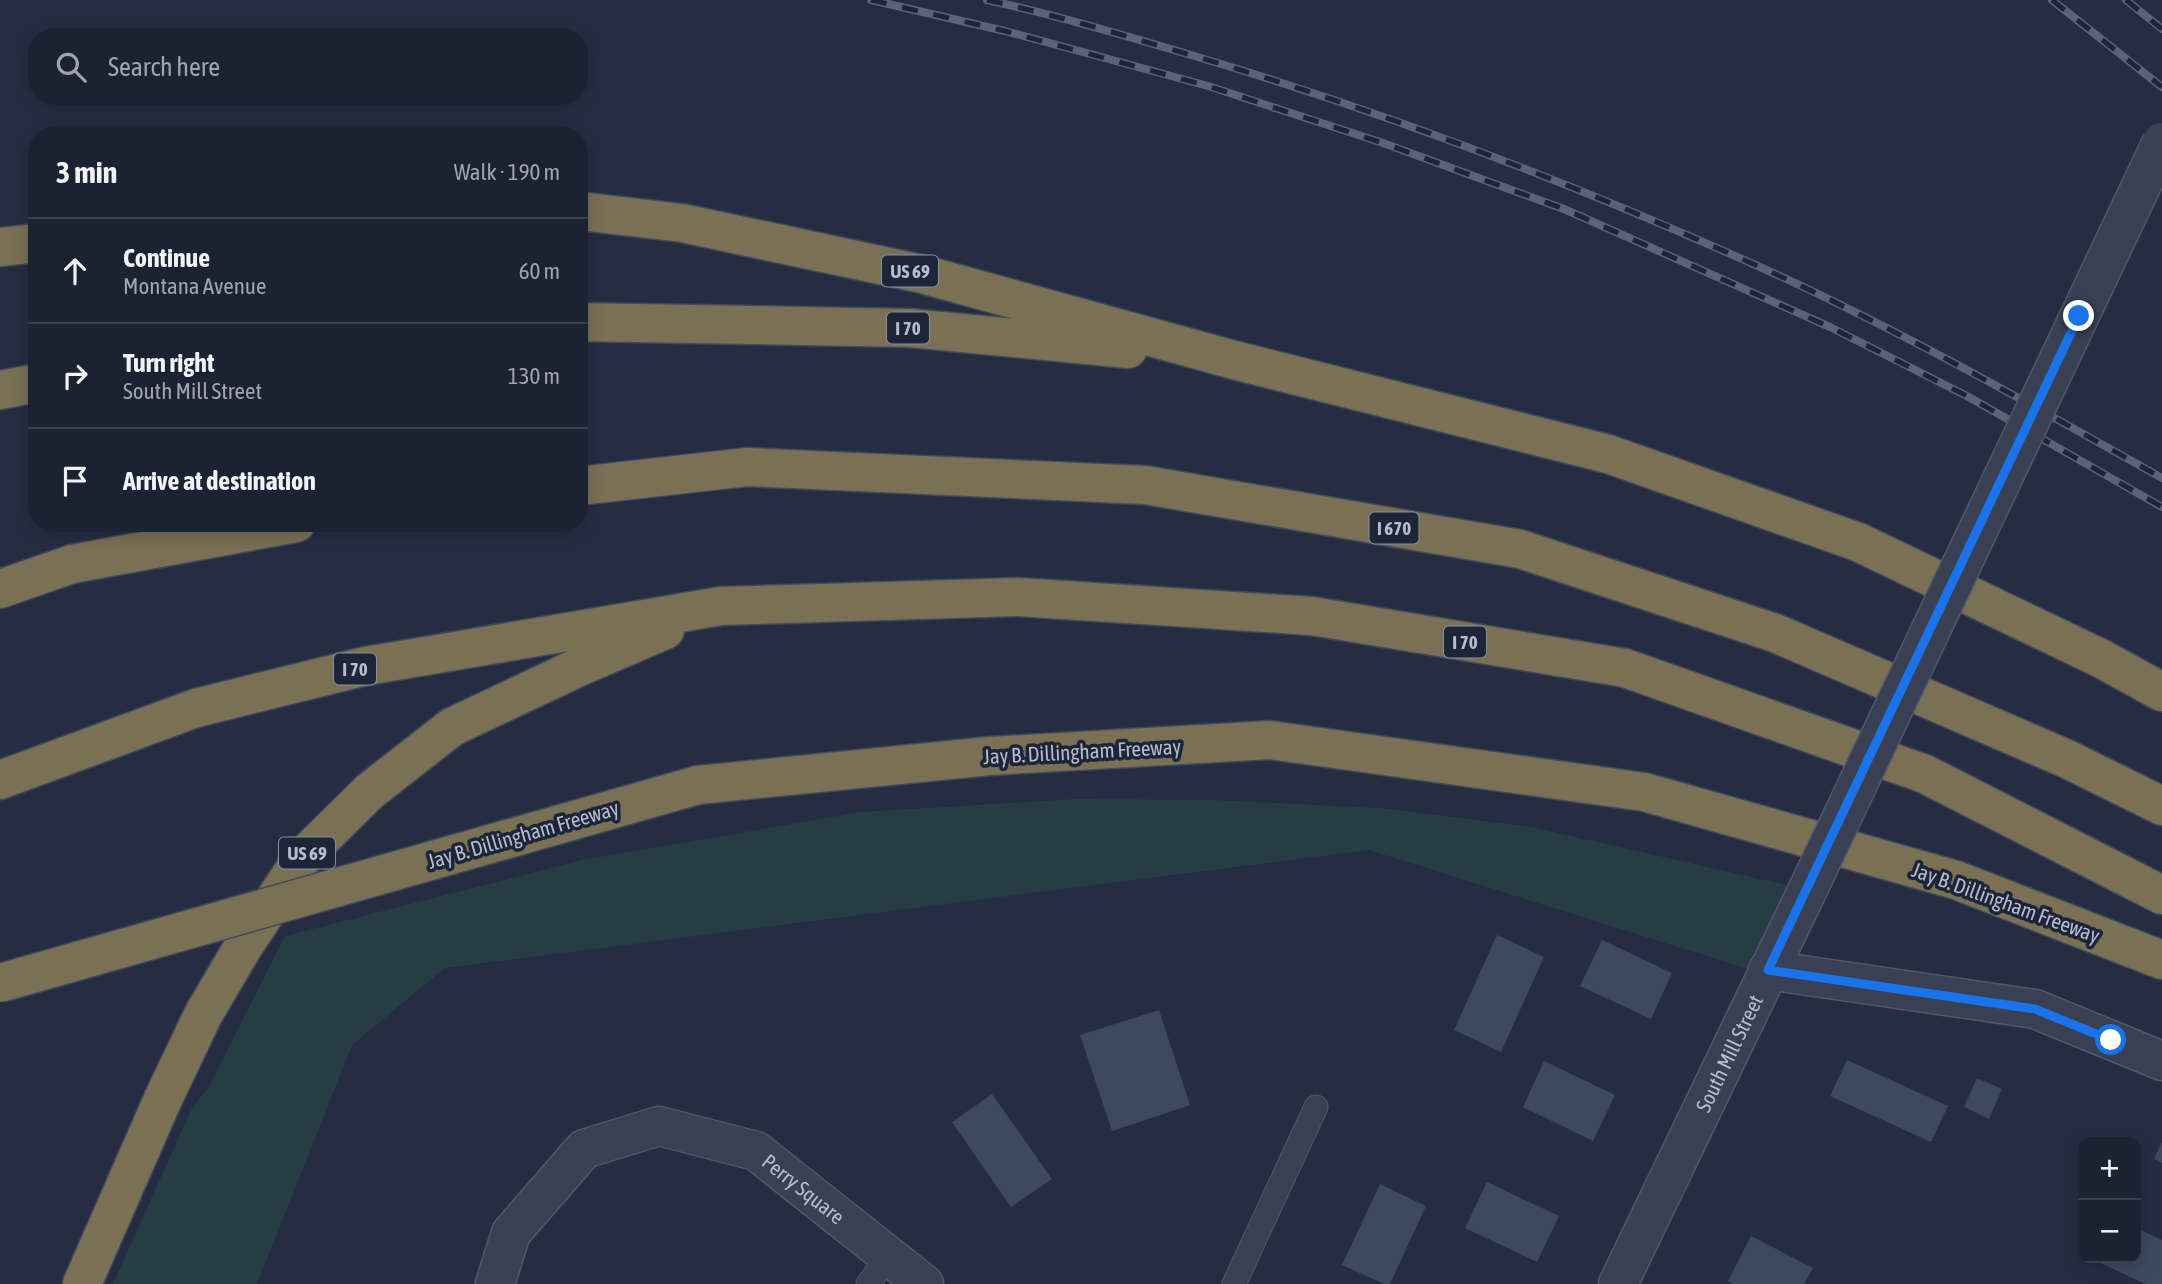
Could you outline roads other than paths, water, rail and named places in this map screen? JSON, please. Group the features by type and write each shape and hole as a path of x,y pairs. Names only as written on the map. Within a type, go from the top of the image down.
{"highway":[{"name":"US 69","path":"588,212 682,223 922,274 1234,360"},
{"path":"0,247 28,244"},
{"name":"I 70","path":"588,322 910,328 1234,360 1608,454 1845,537 2102,659 2162,692"},
{"path":"0,390 28,385"},
{"name":"I 670","path":"588,485 747,467 1145,485 1520,549 1775,633 2067,759 2162,806"},
{"path":"0,589 72,564 247,532"},
{"name":"I 70","path":"0,780 196,708 366,666 721,606 1018,597 1299,615 1625,668 1925,774 2162,895"},
{"name":"US 69","path":"82,1284 163,1099 203,1016 243,947 303,858 370,791 452,727 579,667 721,606"},
{"name":"Jay B. Dillingham Freeway","path":"0,983 698,785 990,756 1270,740 1644,792 1956,880 2162,960"}],"street":[{"name":"South Mill Street","path":"1618,1284 2162,142"},
{"path":"1768,970 2035,1009 2162,1061"},
{"name":"Perry Square","path":"495,1284 511,1233 584,1149 659,1126 756,1151 878,1270 924,1284"}],"lane":[{"path":"1234,1284 1316,1107"}],"railway":[{"path":"871,0 1005,31 1208,86 1383,143 1564,209 1830,327 1967,396 2162,507"},
{"path":"987,0 1140,40 1264,77 1408,125 1550,178 1690,236 1811,291 1963,368 2162,478"},
{"path":"2052,0 2162,87"},
{"path":"2126,0 2162,29"}]}
